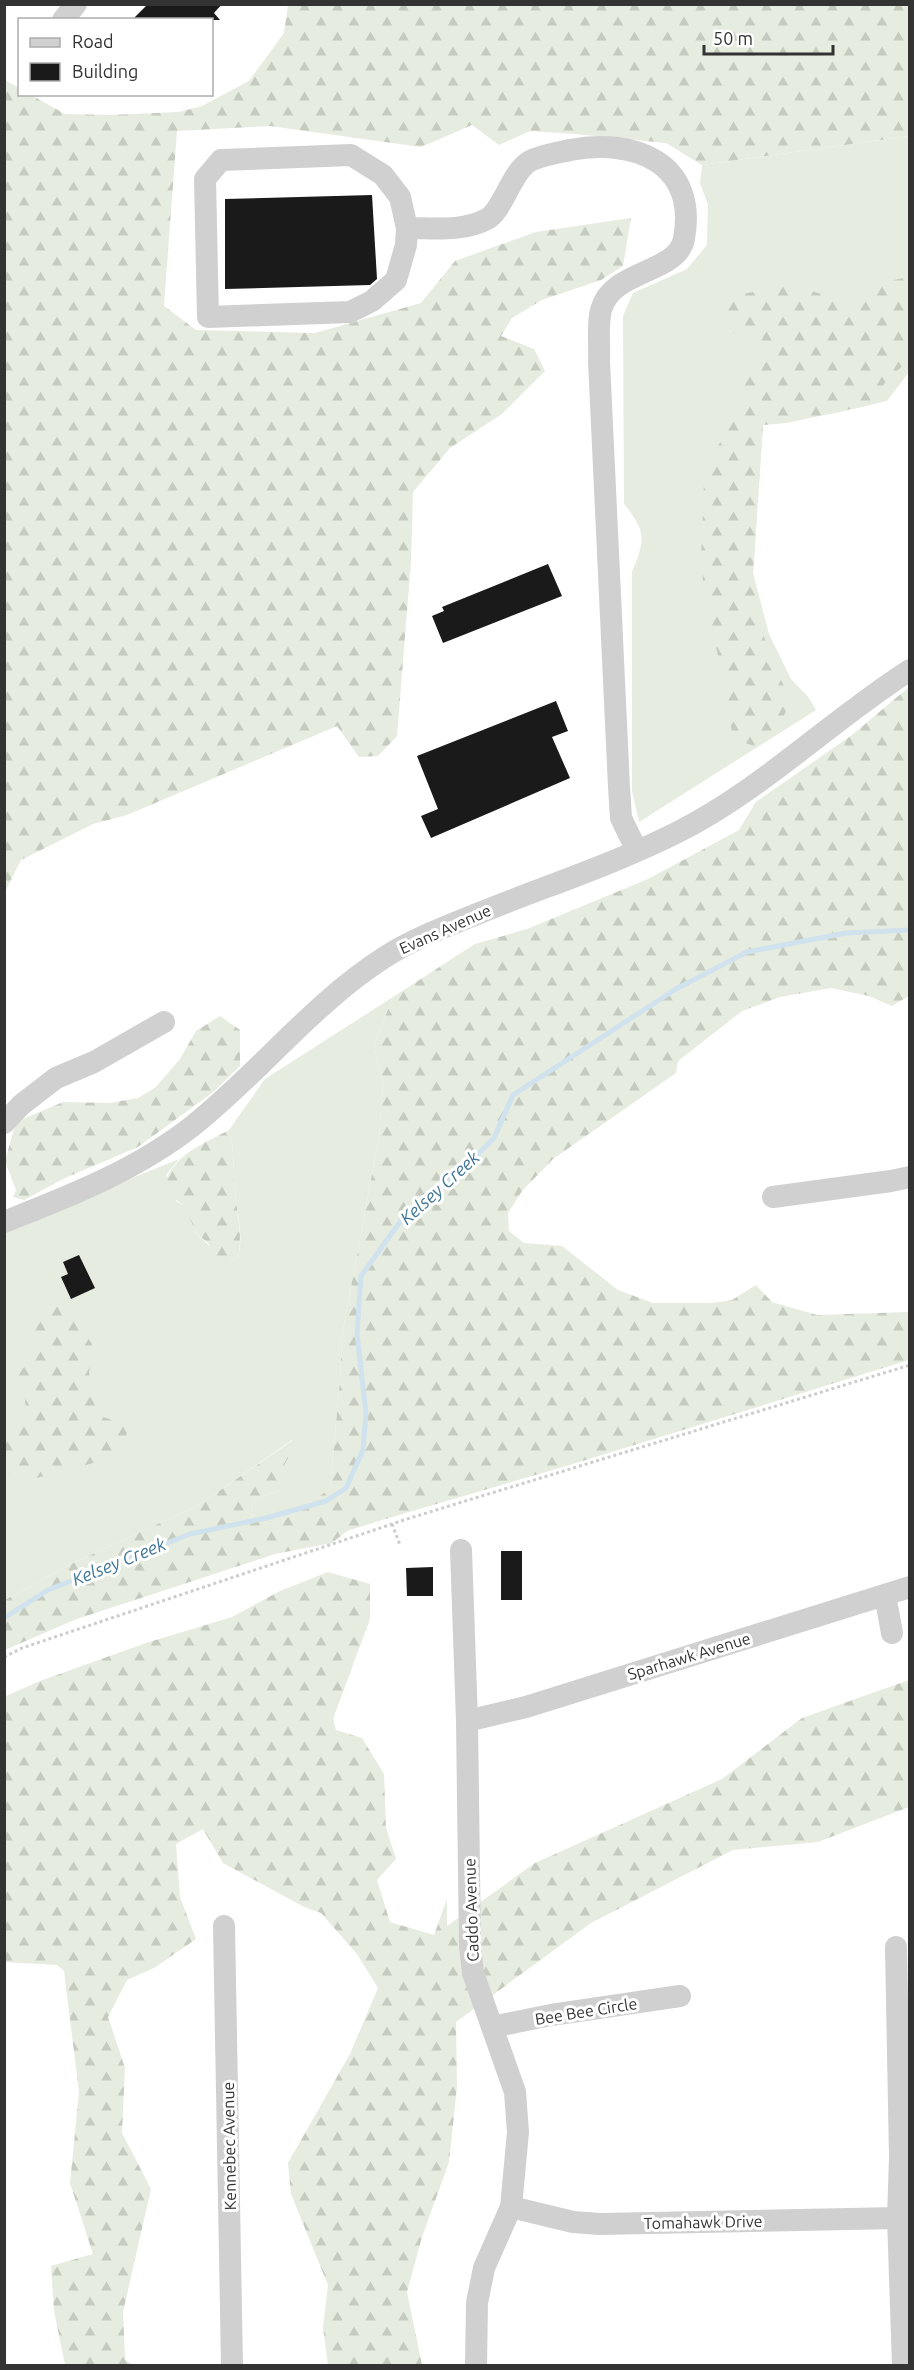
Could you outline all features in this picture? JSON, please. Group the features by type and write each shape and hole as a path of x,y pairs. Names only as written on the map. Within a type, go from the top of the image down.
{"street":[{"path":"65,18 76,4"},
{"path":"407,228 471,226 490,218 518,173 529,162 587,147 636,150 659,161 677,180 686,212 683,241 674,256 623,281 610,293 601,310 599,361 620,807 621,818 637,851"},
{"path":"351,155 383,175 400,198 407,228 406,245 396,280 372,301 350,312 208,317 204,179 221,160 351,155"},
{"name":"Evans Avenue","path":"4,1222 101,1180 167,1145 219,1103 322,1004 387,956 440,929 637,851 678,832 744,793 868,697 909,670"},
{"path":"4,1123 21,1105 56,1078 94,1062 164,1022"},
{"path":"773,1197 891,1182 909,1177"},
{"name":"Caddo Avenue","path":"461,1550 467,1721 470,1946 473,1973 515,2092 518,2146 511,2206 484,2268 477,2303 476,2366"},
{"name":"Sparhawk Avenue","path":"467,1721 525,1707 909,1587"},
{"path":"885,1595 892,1633"},
{"name":"Kennebec Avenue","path":"224,1926 232,2366"},
{"path":"896,1947 900,2157 898,2218 903,2366"},
{"name":"Bee Bee Circle","path":"492,2027 552,2015 680,1996"},
{"name":"Tomahawk Drive","path":"511,2206 573,2222 600,2224 898,2218"}],"path":[{"path":"4,1657 22,1648 127,1612 393,1524 909,1365"},
{"path":"393,1524 400,1545"}],"green space":[{"path":"288,5 909,5 909,136 702,165 666,143 530,131 499,145 472,125 421,147 270,126 177,131 164,306 196,330 315,333 421,303 455,261 536,232 631,218 623,266 601,280 542,300 512,318 501,336 534,349 545,371 502,414 450,448 413,492 411,562 397,736 378,756 359,757 337,726 127,815 93,824 21,860 5,892 5,80 18,87 18,96 33,96 65,114 179,112 202,106 249,81 284,33"},
{"path":"909,136 909,372 887,401 836,413 763,425 753,573 769,634 791,679 809,698 816,710 639,822 632,791 632,572 642,536 637,522 624,504 623,316 633,293 687,269 707,245 708,205 700,183 702,165"},
{"path":"909,277 909,360 887,380 869,405 787,423 763,425 753,573 758,619 775,668 791,700 780,724 757,747 733,739 724,679 706,608 701,562 704,481 710,459 729,428 748,374 771,359 738,337 718,316 725,297 791,285 852,303 889,281"},
{"path":"909,687 909,996 892,1006 869,996 831,988 780,997 742,1011 678,1061 676,1073 553,1159 522,1191 508,1213 509,1231 524,1243 562,1246 618,1290 653,1303 712,1303 732,1300 756,1285 772,1302 817,1315 909,1312 909,1360 347,1531 332,1543 275,1554 74,1620 5,1650 5,1600 71,1564 199,1505 293,1440 292,1451 280,1473 288,1485 281,1491 255,1498 251,1508 253,1518 276,1525 330,1489 342,1336 379,1136 383,1084 374,1045 393,997 475,944 527,929 648,879 739,830 756,802 852,735"},
{"path":"393,997 374,1045 383,1084 379,1136 342,1336 330,1489 276,1525 253,1518 251,1508 255,1498 281,1491 280,1473 292,1451 292,1440 199,1505 71,1564 5,1600 5,1230 179,1159 166,1175 176,1201 185,1206 196,1233 227,1263 238,1257 240,1232 229,1130 265,1079"},
{"path":"220,1016 240,1030 240,1066 212,1093 138,1147 65,1178 24,1200 13,1197 16,1190 5,1161 16,1122 63,1102 110,1103 138,1098 156,1087 180,1059 196,1031"},
{"path":"229,1130 240,1240 238,1257 227,1263 216,1261 209,1244 196,1233 185,1206 162,1190 167,1177 180,1159 188,1152"},
{"path":"44,1303 66,1306 92,1344 89,1373 92,1399 100,1416 129,1426 124,1443 116,1457 25,1481 9,1474 5,1465 5,1422 19,1424 27,1421 25,1399 17,1371 33,1363 31,1344"},
{"path":"328,1572 370,1584 370,1619 333,1719 336,1730 362,1738 384,1774 386,1828 396,1859 377,1880 390,1922 434,1935 447,1899 447,1926 535,1863 722,1779 802,1718 909,1680 909,1807 818,1842 733,1850 591,1923 456,2022 457,2087 449,2162 422,2237 407,2292 422,2365 328,2365 323,2328 328,2285 291,2194 288,2163 350,2054 378,1988 357,1954 321,1913 304,1907 223,1863 203,1829 176,1844 180,1897 196,1939 154,1968 127,1980 108,2017 125,2068 122,2133 151,2189 123,2312 125,2360 134,2365 65,2365 54,2311 51,2266 93,2254 70,2183 79,2092 64,1971 57,1965 5,1962 4,1697 40,1681 146,1643 232,1617 280,1591"}],"building":[{"path":"148,4 222,4 214,13 220,20 213,20 213,18 134,18"},
{"path":"372,195 377,279 370,285 225,289 225,199"},
{"path":"548,564 562,596 443,643 432,616 444,611 442,607"},
{"path":"556,701 568,731 552,737 570,778 431,838 421,816 438,809 417,756"},
{"path":"79,1255 95,1288 71,1299 61,1277 68,1274 63,1262"},
{"path":"501,1551 522,1551 522,1600 501,1600"},
{"path":"433,1567 433,1596 407,1596 406,1568"}],"waterway":[{"name":"Kelsey Creek","path":"4,1618 48,1590 190,1534 266,1518 326,1501 346,1488 363,1450 366,1413 357,1334 361,1276 405,1215 465,1167 494,1138 513,1095 676,989 747,952 846,933 910,930"}]}
